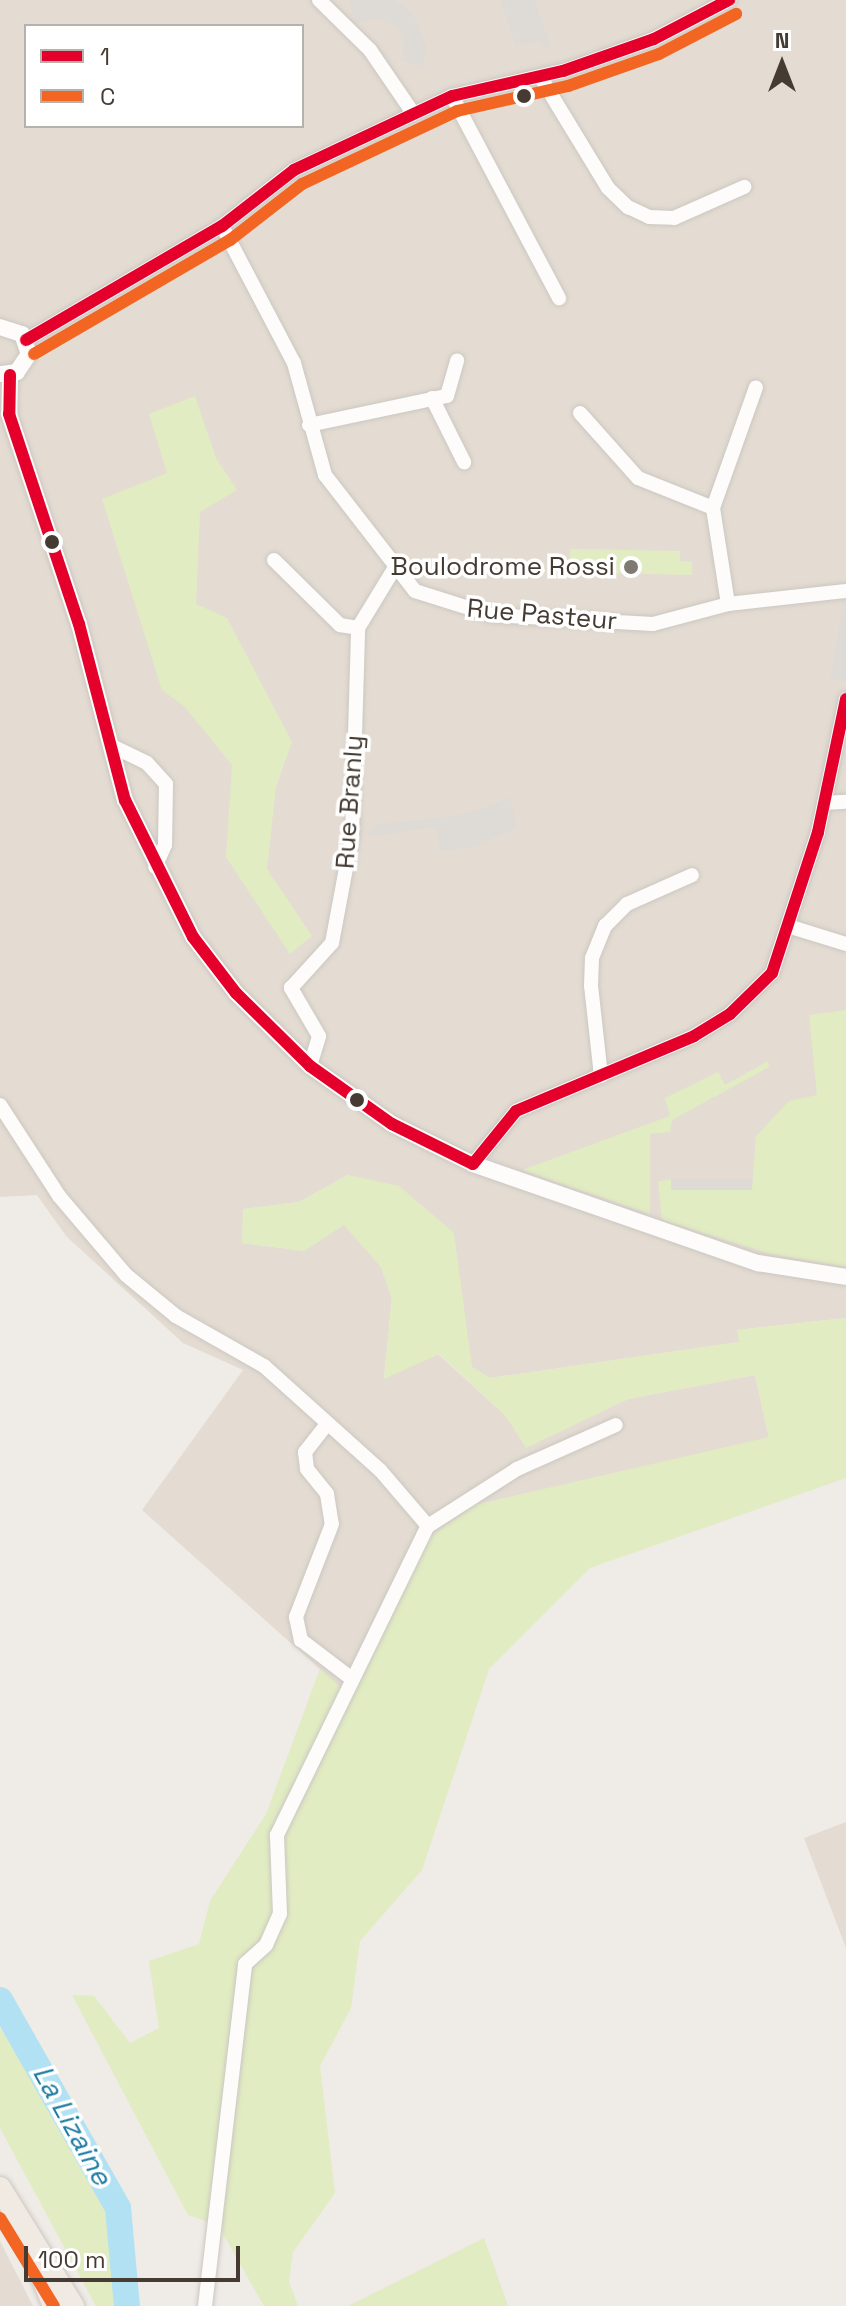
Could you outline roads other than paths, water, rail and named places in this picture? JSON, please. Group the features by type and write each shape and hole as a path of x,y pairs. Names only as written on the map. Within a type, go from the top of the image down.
{"main road":[{"path":"0,2188 73,2306"},
{"path":"20,2223 54,2306"}],"street":[{"path":"319,0 370,50 413,113"},
{"path":"26,340 222,226 294,170 452,96 541,78 654,39 729,0"},
{"path":"541,78 608,188 628,207 649,217 674,218 744,187"},
{"path":"452,96 559,298"},
{"name":"Rue Pasteur","path":"222,226 294,363 325,475 394,569 415,591 443,605 491,615 653,624 728,604 846,591"},
{"path":"0,327 16,330 26,340 27,361 5,374 9,414 55,543 125,800 155,867 193,937 228,982 310,1066 392,1124 473,1164 758,1263 846,1277"},
{"path":"309,425 432,398 450,391 457,360"},
{"path":"728,604 713,508 756,387"},
{"path":"432,398 464,462"},
{"path":"580,413 638,478 713,508"},
{"path":"274,560 340,625 358,628"},
{"name":"Rue Branly","path":"310,1066 319,1036 291,988 332,943 352,836 358,628 394,569"},
{"path":"473,1164 516,1111 601,1076 638,1065 730,1014 772,973 791,927 824,803 846,699"},
{"path":"110,745 147,763 166,784 165,845 155,867"},
{"path":"824,803 846,802"},
{"path":"601,1076 591,986 592,958 605,926 627,904 692,875"},
{"path":"791,927 846,944"},
{"path":"0,1105 59,1196 126,1275 188,1323 264,1366 380,1470 428,1526"},
{"path":"327,1424 305,1452 307,1469 327,1494 332,1524 296,1617 301,1640 352,1679"},
{"path":"205,2306 245,1964 266,1945 280,1914 277,1835 428,1526 517,1469 616,1425"}],"waterway":[{"name":"La Lizaine","path":"0,2000 118,2208 127,2306"}],"place":[{"name":"Boulodrome Rossi","path":"631,567"}]}
